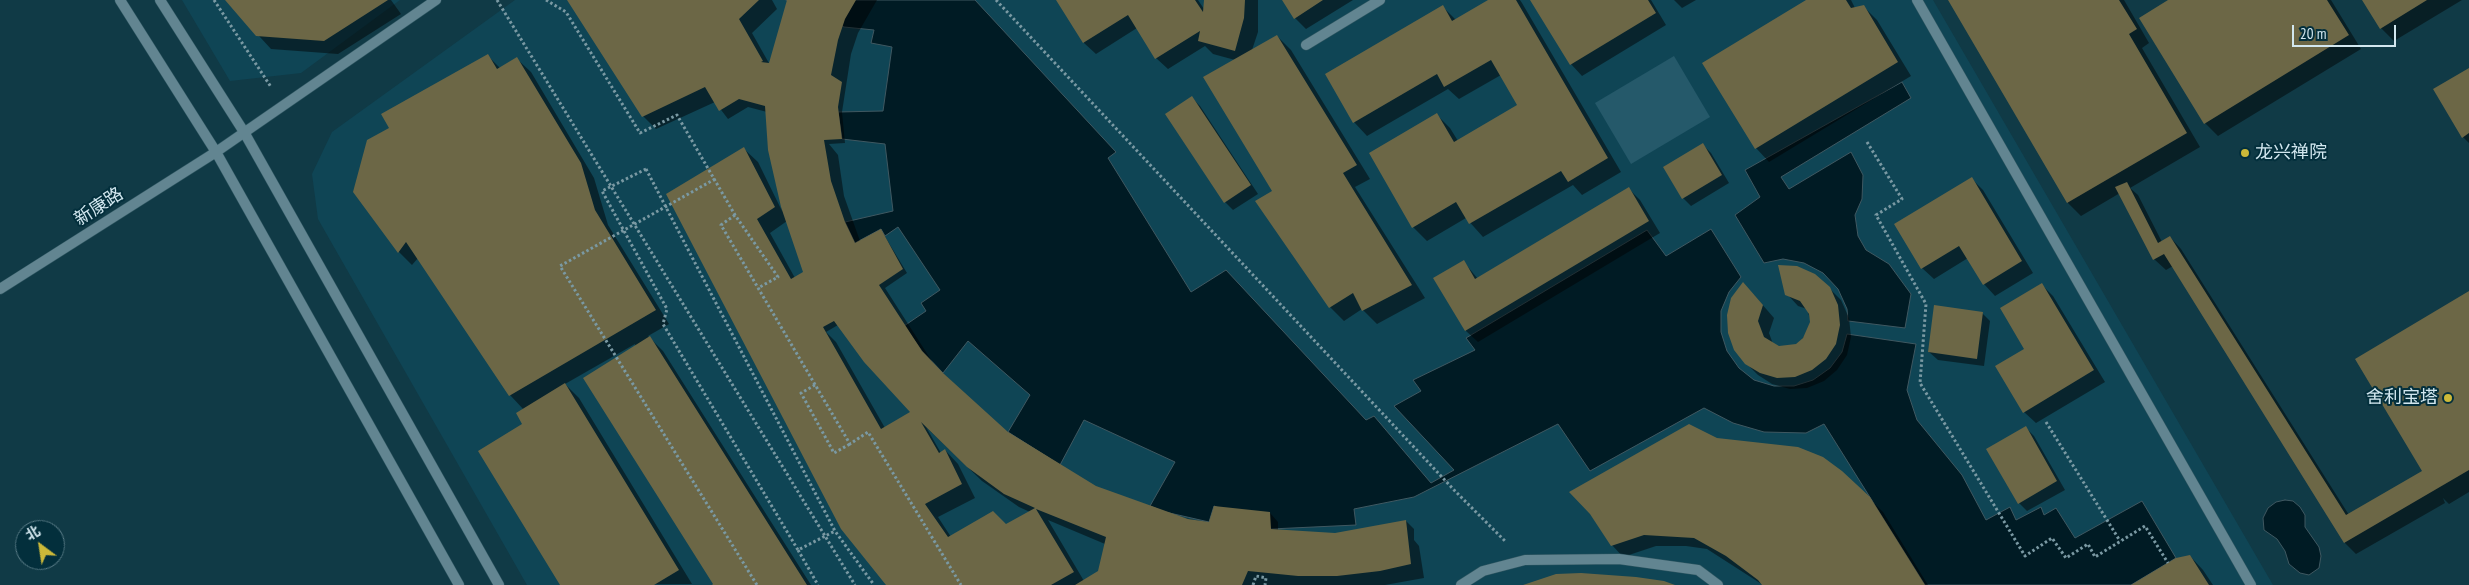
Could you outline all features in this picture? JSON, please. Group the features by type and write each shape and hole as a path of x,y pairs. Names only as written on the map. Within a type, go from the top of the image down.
{"street":[{"path":"120,0 216,152 459,585"},
{"path":"160,0 244,132 499,585"},
{"name":"新康路","path":"0,289 216,152 436,0"},
{"path":"1306,44 1380,0"},
{"path":"1917,0 2251,585"},
{"path":"1461,585 1484,571 1525,560 1619,559 1698,570 1718,585"}],"path":[{"path":"214,0 283,104"},
{"path":"497,0 855,585"},
{"path":"546,0 566,12 640,133 676,114 736,215 778,278 758,288"},
{"path":"996,0 1455,491 1525,560"},
{"path":"1868,142 1902,199 1876,215 1926,304 1920,383 2025,556 2052,538 2066,558 2088,544 2095,557 2145,526 2168,563"},
{"path":"818,585 663,324 667,309 602,191 646,169 835,532 874,585"},
{"path":"715,179 560,266 757,585"},
{"path":"736,215 721,225 850,444"},
{"path":"815,385 801,393 834,453 868,432 961,585"},
{"path":"2046,422 2120,542"},
{"path":"798,550 835,532"},
{"path":"1253,585 1256,576 1266,578 1265,585"}],"shaded area":[{"path":"182,0 400,0 301,73 230,81"},
{"path":"515,0 1933,0 2273,585 527,585 318,219 312,174 332,132"},
{"path":"786,0 975,0 1116,152 1108,158 1191,292 1226,270 1366,420 1374,416 1431,483 1454,470 1394,406 1421,391 1413,380 1475,350 1466,338 1647,230 1666,256 1711,229 1741,277 1729,292 1721,311 1721,332 1727,351 1739,368 1754,380 1774,386 1794,386 1813,380 1830,368 1842,352 1847,334 1916,344 1907,390 1917,420 1962,475 1986,520 2010,507 2016,520 2041,507 2044,515 2056,508 2075,538 2142,501 2176,558 2131,585 1925,585 1824,424 1806,433 1764,432 1733,423 1704,408 1590,471 1558,424 1414,497 1354,509 1356,525 1271,529 1214,506 1209,522 1165,512 1150,506 1175,462 1084,420 1060,465 1008,432 1030,395 968,341 943,373 922,351 904,326 926,311 921,303 940,290 898,227 885,236 881,229 855,243 845,222 893,211 885,144 842,139 838,112 883,111 892,47 871,43 874,30 844,27"},
{"path":"1674,56 1710,117 1631,164 1595,103"},
{"path":"1902,82 1911,98 1781,177 1789,189 1851,152 1863,175 1862,199 1855,215 1858,236 1866,250 1889,264 1911,294 1905,328 1848,321 1847,309 1838,289 1823,273 1804,263 1783,259 1764,263 1735,215 1760,197 1745,170"},
{"path":"2293,501 2300,507 2305,515 2305,527 2319,547 2321,556 2319,568 2309,575 2300,573 2289,564 2285,551 2277,539 2264,530 2263,518 2268,508 2276,502"}],"building":[{"path":"225,0 388,0 324,41 256,36"},
{"path":"567,0 759,0 739,19 763,61 761,62 769,63 787,0 856,0 845,19 838,40 831,75 842,82 838,107 842,139 824,140 831,181 845,222 855,243 881,229 903,269 879,285 922,351 943,373 1008,432 1096,486 1188,519 1209,522 1214,506 1270,512 1271,529 1335,533 1406,520 1411,564 1380,571 1337,576 1298,576 1248,571 1242,585 1075,585 1098,571 1106,537 1036,509 1074,572 1051,585 886,585 841,529 666,194 744,147 775,207 757,219 791,279 803,272 781,207 768,150 765,106 739,99 719,111 705,87 642,117","holes":["834,321 864,362 910,412 881,429 823,327","921,422 967,467 1004,494 1035,508 1006,524 993,511 948,537 925,504 962,484 945,449 939,453"]},
{"path":"1056,0 1195,0 1203,12 1204,0 1245,0 1244,18 1235,51 1198,41 1200,31 1155,59 1128,15 1083,43"},
{"path":"1282,0 1323,0 1294,19"},
{"path":"1488,0 1516,0 1608,158 1568,182 1561,171 1469,224 1456,202 1412,228 1369,153 1437,113 1454,142 1517,105 1491,60 1444,87 1437,74 1353,123 1325,74 1443,5 1452,21"},
{"path":"1530,0 1648,0 1656,13 1570,65"},
{"path":"1806,0 1846,0 1851,8 1864,5 1898,62 1755,149 1702,63"},
{"path":"1948,0 2119,0 2137,29 2129,34 2187,133 2067,203"},
{"path":"2168,0 2327,0 2349,35 2204,124 2139,18"},
{"path":"2362,0 2427,0 2380,29"},
{"path":"1277,35 1357,165 1343,173 1412,285 1362,311 1353,293 1329,308 1255,201 1272,191 1203,77"},
{"path":"488,54 497,69 517,57 581,163 595,210 656,310 509,396 406,242 398,253 353,192 367,140 389,128 381,114"},
{"path":"2469,68 2469,133 2462,138 2433,89"},
{"path":"1192,96 1251,185 1224,203 1165,114"},
{"path":"1703,143 1722,175 1682,199 1663,167"},
{"path":"1972,177 2022,261 1983,285 1959,246 1921,269 1894,224"},
{"path":"2127,182 2158,243 2170,236 2346,515 2422,471 2355,359 2469,291 2469,470 2344,543 2164,254 2153,260 2115,187"},
{"path":"1629,187 1649,221 1465,331 1433,278 1464,260 1475,279"},
{"path":"1778,265 1797,266 1815,274 1830,287 1838,305 1840,325 1836,344 1826,359 1812,370 1795,377 1777,378 1760,373 1745,364 1734,350 1728,333 1727,315 1731,298 1743,282 1763,305 1758,321 1764,337 1779,346 1796,344 1803,338 1810,322 1809,314 1800,301 1785,295"},
{"path":"2042,283 2094,370 2023,413 1995,366 2024,349 2000,308"},
{"path":"1934,305 1983,312 1977,359 1928,352"},
{"path":"650,336 807,585 712,585 583,378"},
{"path":"565,383 679,570 654,585 560,585 478,451 522,424 516,413"},
{"path":"1689,424 1717,438 1798,447 1823,457 1842,471 1870,497 1925,585 1762,585 1726,556 1694,538 1644,535 1611,546 1590,514 1569,492"},
{"path":"2026,426 2057,481 2018,504 1986,449"},
{"path":"2190,555 2209,585 2131,585 2176,558"},
{"path":"1581,573 1636,577 1664,581 1675,585 1523,585 1556,574"}],"place":[{"name":"龙兴禅院","path":"2245,153"},
{"name":"舍利宝塔","path":"2448,398"}]}
